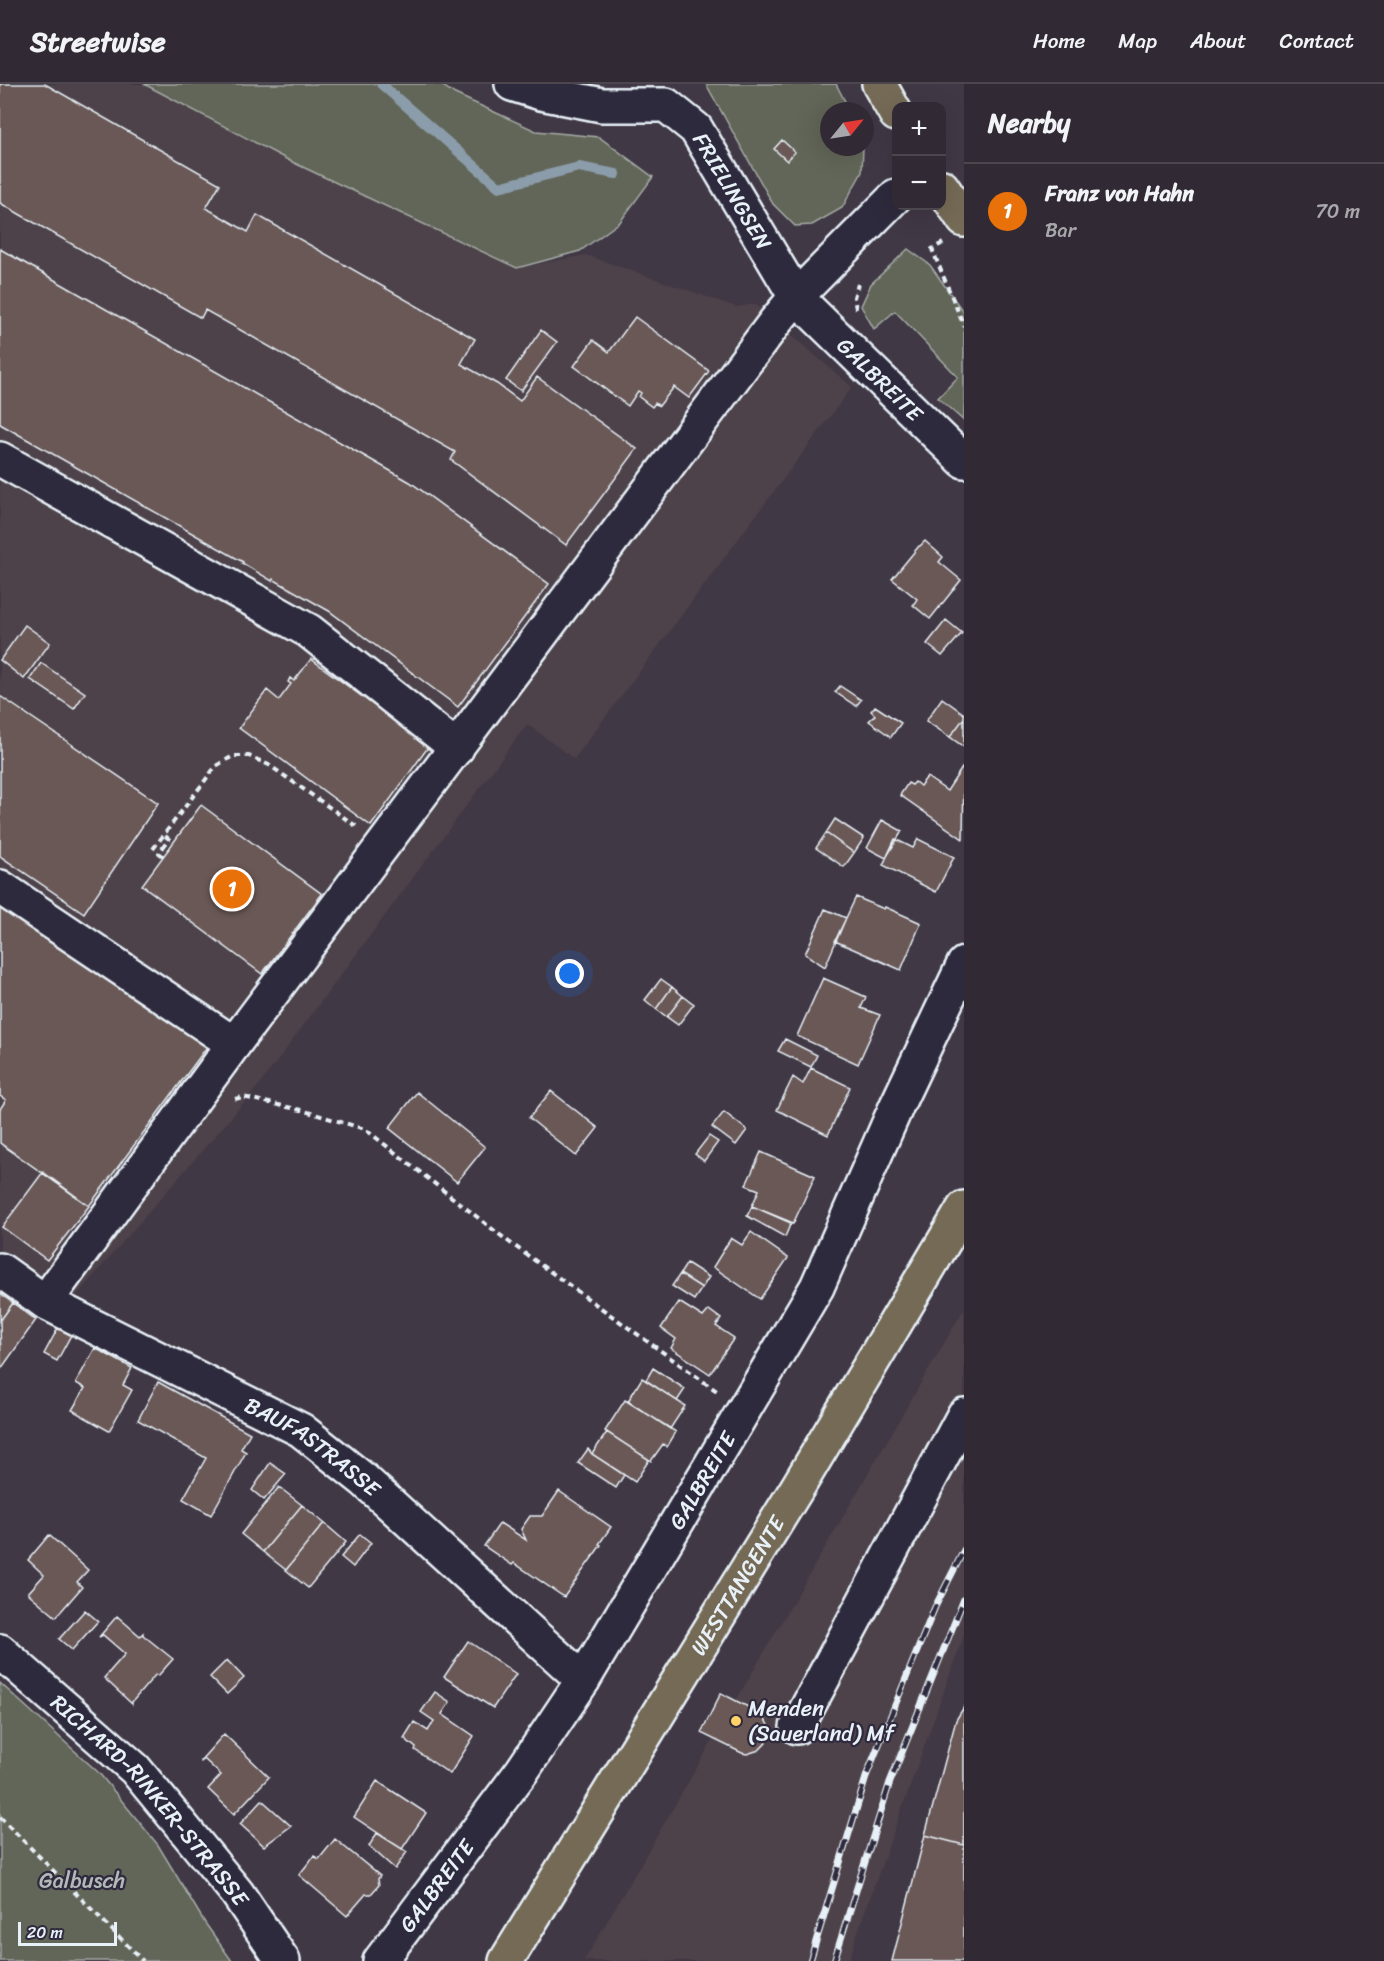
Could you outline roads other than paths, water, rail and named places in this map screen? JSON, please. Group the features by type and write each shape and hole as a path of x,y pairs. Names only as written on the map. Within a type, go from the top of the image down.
{"main road":[{"path":"879,84 892,106"},
{"path":"946,199 956,230"},
{"name":"WESTTANGENTE","path":"506,1961 800,1485 964,1208"}],"street":[{"name":"FRIELINGSEN","path":"512,84 541,93 602,105 666,105 696,129 796,297"},
{"path":"45,1302 234,1044 776,321 796,297 892,201"},
{"name":"GALBREITE","path":"796,297 964,461"},
{"path":"0,459 309,631 457,748"},
{"path":"0,887 234,1044"},
{"name":"GALBREITE","path":"381,1961 522,1771 583,1680 817,1287 897,1105 964,964"},
{"name":"BAUFASTRASSE","path":"0,1270 45,1302 301,1430 364,1480 583,1680"},
{"path":"797,1727 964,1415"},
{"name":"RICHARD-RINKER-STRASSE","path":"0,1651 135,1769 237,1893 283,1961"}],"waterway":[{"path":"381,84 499,187 579,167 616,174"}],"railway":[{"path":"810,1961 867,1774 935,1607 964,1550"},
{"path":"834,1961 890,1782 964,1599"}],"place":[{"name":"Franz von Hahn","path":"232,889"},
{"name":"Menden (Sauerland) Mf","path":"736,1721"}],"park label":[{"name":"Galbusch","path":"82,1880"}]}
